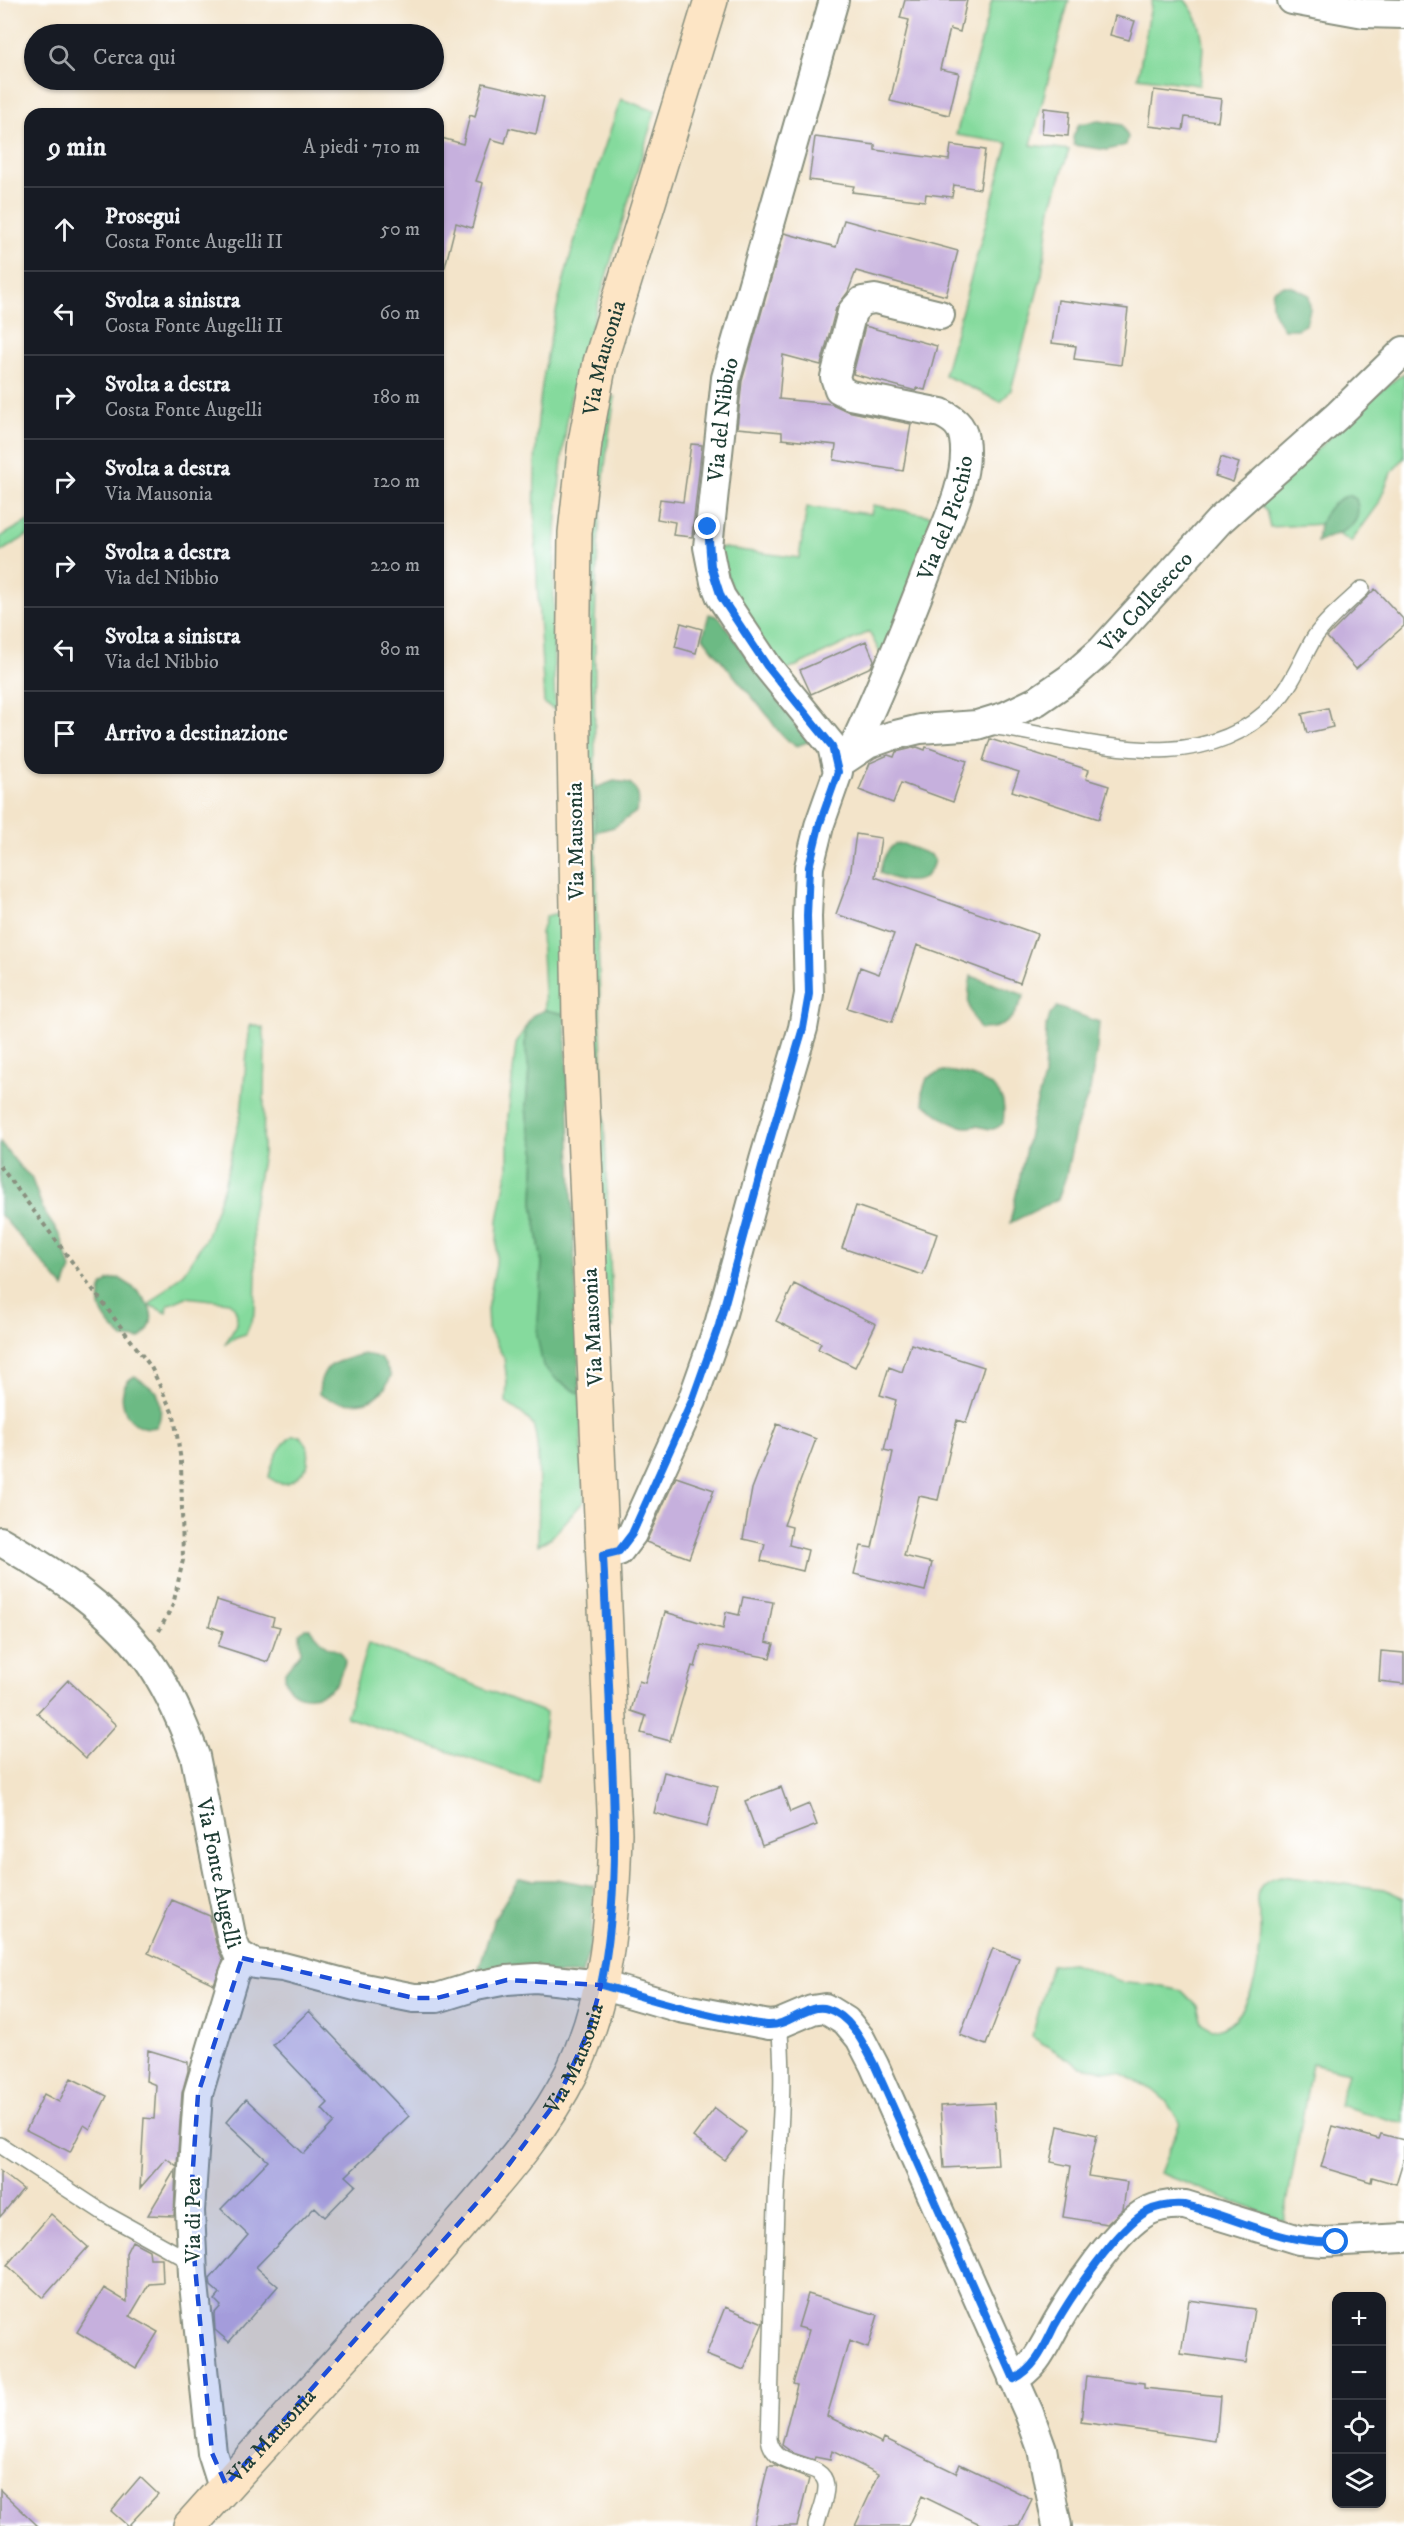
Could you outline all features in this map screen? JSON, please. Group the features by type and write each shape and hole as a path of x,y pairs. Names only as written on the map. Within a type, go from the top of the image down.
{"main road":[{"name":"Via Mausonia","path":"190,2526 412,2281 528,2142 556,2102 573,2071 589,2030 601,1985 611,1925 615,1833 579,1020 573,688 575,533 585,442 600,362 711,0"}],"street":[{"name":"Via del Nibbio","path":"834,0 726,378 708,547 715,582 721,597 767,666 827,739 836,755 844,759"},
{"path":"1292,0 1364,13 1404,14"},
{"name":"Via del Picchio","path":"844,759 889,670 957,495 965,451 960,427 952,418 941,413 850,395 839,389 835,377 852,312 862,301 875,299 940,315"},
{"name":"Via Collesecco","path":"844,759 877,741 904,733 928,728 977,725 1006,716 1029,705 1086,666 1219,521 1337,416 1404,351"},
{"path":"603,1555 619,1551 632,1534 692,1401 719,1325 803,1028 809,994 807,916 809,867 819,826 844,759"},
{"name":"Via Fonte Augelli","path":"0,1541 75,1590 115,1624 143,1654 162,1683 195,1756 232,1940 242,1958 255,1964 283,1967 358,1987 414,1998 437,1998 476,1986 526,1979 601,1985 680,2008 769,2025 779,2024"},
{"name":"Via di Pea","path":"226,2485 220,2478 212,2453 192,2262 190,2211 198,2094 234,1974 242,1958"},
{"path":"779,2024 812,2010 825,2008 846,2021 860,2038 874,2064 1014,2379 1042,2449 1057,2526"},
{"path":"1014,2379 1032,2366 1066,2306 1115,2240 1130,2223 1150,2209 1172,2204 1185,2205 1288,2238 1310,2242 1404,2238"}],"lane":[{"path":"977,725 1104,746 1154,750 1190,747 1216,740 1242,729 1273,706 1295,675 1315,637 1362,589"},
{"path":"779,2024 782,2048 782,2109 776,2205 769,2439 772,2450 781,2459 816,2471 824,2478 826,2490 816,2526"},
{"path":"0,2145 107,2215 192,2262"}],"path":[{"path":"0,1166 151,1367 174,1416 181,1461 183,1560 173,1605 143,1654"}],"highlighted area":[{"path":"242,1958 414,1998 437,1998 507,1980 601,1985 589,2030 556,2102 498,2179 226,2485 212,2453 190,2211 198,2094"}],"green space":[{"path":"992,0 1069,0 1031,145 1069,150 1051,208 1042,274 1011,390 1001,402 944,375 1008,143 956,135"},
{"path":"1152,0 1185,0 1198,20 1203,51 1199,85 1138,77"},
{"path":"621,99 655,111 571,396 560,474 555,552 553,631 555,710 544,703 535,541 535,459 538,419 549,343 566,272 586,203"},
{"path":"1099,121 1122,125 1128,137 1126,145 1107,150 1074,145 1073,137 1079,124"},
{"path":"1291,286 1309,295 1310,309 1306,324 1297,329 1284,329 1273,311 1273,290"},
{"path":"1404,373 1404,458 1391,473 1378,505 1351,542 1322,524 1270,527 1266,510 1259,504 1376,394"},
{"path":"609,397 615,397 607,445 598,542 595,736 599,989 613,1328 604,1326 592,937 589,704 590,602 596,500"},
{"path":"1349,495 1356,499 1358,509 1357,518 1353,524 1340,533 1317,542 1322,519 1330,507"},
{"path":"873,505 938,517 883,658 869,632 781,673 746,625 716,547 799,558 807,507 871,514"},
{"path":"24,523 24,538 0,552 0,537"},
{"path":"709,614 719,617 798,729 810,741 797,746 785,738 717,655 703,637"},
{"path":"614,781 630,783 636,790 638,800 636,812 614,827 595,832 595,788"},
{"path":"895,844 903,844 931,855 934,860 926,876 913,881 905,881 880,873 884,857"},
{"path":"562,912 565,1014 545,1010 541,933 546,916"},
{"path":"971,976 1024,995 1009,1021 997,1027 980,1029 970,1010"},
{"path":"1057,1007 1099,1022 1090,1090 1075,1131 1066,1176 1058,1199 1010,1223 1032,1120 1044,1078 1046,1029 1050,1015"},
{"path":"545,1010 565,1014 580,1394 557,1380 543,1366 537,1336 542,1263 533,1203 535,1148 526,1107 529,1070 525,1045 526,1026 533,1015"},
{"path":"250,1024 263,1028 265,1043 263,1154 252,1214 256,1274 255,1312 246,1334 224,1345 234,1329 237,1318 234,1307 229,1302 186,1297 168,1305 167,1313 149,1305 184,1272 206,1238 224,1186 241,1113"},
{"path":"526,1026 525,1045 529,1070 526,1107 535,1148 533,1203 542,1263 541,1295 557,1380 580,1394 584,1501 551,1538 538,1545 538,1463 535,1433 526,1417 506,1403 507,1381 504,1358 488,1329 487,1309 496,1265 498,1220 508,1168 508,1117 516,1044"},
{"path":"943,1071 968,1075 992,1086 1003,1102 1003,1123 993,1129 961,1126 944,1118 924,1104 922,1093 927,1078"},
{"path":"0,1142 31,1177 44,1212 61,1237 71,1269 64,1288 0,1214"},
{"path":"119,1278 148,1304 151,1321 148,1330 140,1339 123,1338 111,1327 103,1315 100,1302 102,1286 109,1280"},
{"path":"362,1354 381,1359 391,1376 380,1394 368,1400 353,1403 331,1400 319,1394 322,1376 326,1370 337,1362"},
{"path":"135,1376 157,1392 161,1410 156,1427 135,1424 124,1408 122,1399 124,1390"},
{"path":"292,1436 300,1436 306,1443 309,1454 307,1467 294,1480 280,1483 269,1477 270,1471 280,1449"},
{"path":"305,1628 310,1628 329,1647 338,1650 345,1661 336,1683 322,1694 313,1696 297,1694 286,1682 285,1672 301,1652 300,1633"},
{"path":"368,1643 546,1713 538,1782 346,1717"},
{"path":"1281,1876 1384,1889 1404,1898 1404,2124 1339,2105 1348,2072 1312,2063 1284,2221 1160,2173 1180,2122 1166,2101 1153,2090 1121,2073 1081,2067 1032,2037 1051,1965 1072,1963 1125,1983 1153,1985 1182,1991 1197,2006 1202,2022 1212,2030 1226,2026 1245,2006 1256,1976 1261,1931 1257,1895 1268,1880"},
{"path":"518,1880 562,1880 594,1886 591,1944 582,1974 477,1975 494,1919"}],"building":[{"path":"905,0 967,0 960,32 950,29 940,69 959,73 949,115 890,101 909,20 900,18"},
{"path":"1115,16 1135,21 1129,40 1110,35"},
{"path":"483,83 544,97 536,134 509,128 505,143 491,139 476,181 483,183 472,228 456,223 444,267 444,139 463,144 470,115 475,117"},
{"path":"1154,90 1221,99 1218,121 1185,117 1183,130 1149,126"},
{"path":"1044,108 1070,111 1068,136 1042,134"},
{"path":"815,137 875,145 875,150 949,160 951,145 985,150 980,189 954,185 952,197 926,194 925,201 852,192 854,186 809,180"},
{"path":"844,220 958,251 946,296 856,271 848,292 836,308 821,365 783,355 779,399 832,404 847,411 911,424 903,471 834,460 836,445 782,439 782,432 737,428 742,381 784,233 836,247"},
{"path":"1058,300 1128,309 1121,365 1074,359 1076,346 1052,343"},
{"path":"865,326 937,346 925,390 916,388 916,391 853,374"},
{"path":"691,444 702,445 692,537 673,535 675,522 657,519 660,499 683,502"},
{"path":"1221,457 1239,463 1233,482 1215,476"},
{"path":"1375,589 1404,620 1404,626 1356,669 1327,637"},
{"path":"681,623 702,629 696,653 675,647"},
{"path":"866,641 874,660 871,667 811,694 800,670"},
{"path":"1328,708 1333,727 1307,733 1302,714"},
{"path":"990,739 1089,770 1086,779 1109,786 1099,819 1012,791 1019,772 983,761"},
{"path":"917,747 925,750 926,747 967,761 953,802 901,783 893,803 859,790 870,763 888,755 894,757 896,752"},
{"path":"856,834 881,838 875,877 1037,934 1020,983 917,945 892,1022 847,1008 860,967 879,974 894,934 836,914 850,876"},
{"path":"856,1206 937,1234 923,1275 842,1248"},
{"path":"794,1284 876,1324 855,1367 818,1349 821,1343 776,1321"},
{"path":"911,1344 984,1367 966,1423 957,1420 938,1500 919,1496 904,1556 932,1563 925,1591 854,1574 861,1546 872,1548 893,1452 884,1450 896,1400 880,1395 889,1367 902,1372"},
{"path":"777,1424 816,1439 784,1525 792,1527 789,1545 808,1550 803,1571 761,1561 765,1544 743,1539 752,1489"},
{"path":"676,1477 714,1490 689,1558 646,1542"},
{"path":"743,1597 773,1602 766,1642 774,1644 770,1658 701,1645 695,1667 692,1666 670,1741 641,1733 646,1716 631,1711 639,1681 645,1683 665,1612 723,1629 726,1612 739,1615"},
{"path":"217,1600 274,1618 272,1625 280,1627 268,1662 218,1646 223,1631 209,1626"},
{"path":"1381,1651 1404,1653 1404,1684 1379,1681"},
{"path":"68,1680 116,1725 86,1758 37,1713"},
{"path":"664,1772 718,1786 707,1827 654,1813"},
{"path":"781,1787 790,1812 809,1804 817,1825 762,1846 745,1801"},
{"path":"172,1900 210,1916 216,1943 223,1960 214,1984 148,1953"},
{"path":"993,1948 1019,1958 986,2045 960,2035"},
{"path":"309,2011 409,2116 346,2176 356,2185 325,2217 315,2207 256,2267 278,2286 229,2342 215,2330 214,2314 221,2306 215,2300 220,2294 211,2286 210,2279 248,2235 221,2209 268,2161 226,2122 246,2099 304,2154 334,2122 322,2109 328,2103 273,2045"},
{"path":"148,2050 188,2062 188,2071 182,2093 177,2166 166,2158 140,2188 144,2118 154,2119 156,2085 146,2081"},
{"path":"71,2078 107,2096 90,2129 84,2125 70,2152 26,2130 44,2094 59,2102"},
{"path":"994,2103 998,2165 944,2168 940,2106"},
{"path":"715,2108 746,2132 725,2160 693,2137"},
{"path":"1058,2126 1097,2135 1088,2176 1127,2182 1123,2209 1107,2224 1063,2217 1071,2166 1051,2162"},
{"path":"1333,2126 1379,2139 1381,2134 1404,2140 1404,2158 1396,2184 1372,2177 1371,2182 1321,2167"},
{"path":"176,2168 174,2216 148,2215"},
{"path":"0,2171 23,2189 0,2217"},
{"path":"51,2214 88,2247 43,2298 7,2265"},
{"path":"132,2241 149,2250 150,2258 162,2258 163,2283 149,2284 130,2316 158,2332 136,2368 77,2332 104,2288 127,2302 126,2253"},
{"path":"808,2294 878,2315 868,2348 849,2341 827,2416 882,2443 884,2438 956,2473 960,2464 1032,2499 1019,2526 984,2526 922,2496 908,2526 855,2526 879,2474 832,2451 830,2460 815,2457 814,2460 793,2453 782,2445 797,2385 793,2384 809,2330 798,2327"},
{"path":"1189,2300 1254,2309 1246,2363 1181,2354"},
{"path":"725,2307 763,2323 744,2370 706,2355"},
{"path":"1086,2376 1144,2383 1144,2388 1220,2396 1216,2441 1081,2422"},
{"path":"768,2466 776,2466 809,2479 797,2526 753,2526"},
{"path":"140,2477 158,2494 128,2526 111,2511"},
{"path":"0,2490 38,2526 0,2526"}],"route":[{"path":"708,527 711,566 721,597 767,666 832,746 836,755 838,772 819,826 809,867 807,916 809,994 803,1028 719,1325 692,1401 632,1534 619,1551 603,1555 615,1833 609,1948 601,1985 680,2008 769,2025 789,2021 819,2008 834,2011 846,2021 860,2038 874,2064 940,2217 1014,2379 1024,2374 1032,2366 1066,2306 1115,2240 1130,2223 1150,2209 1172,2204 1185,2205 1288,2238 1310,2242 1336,2242"}]}
